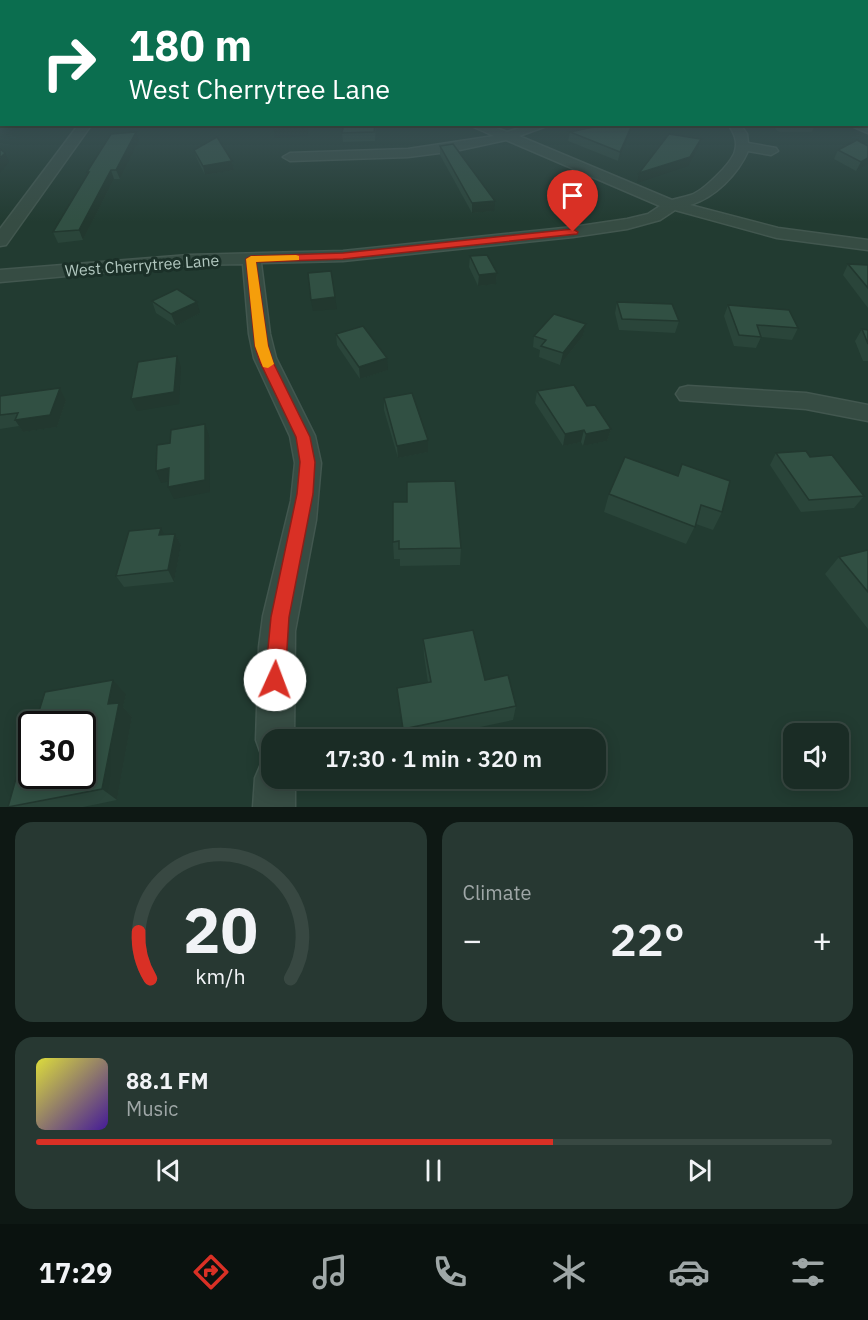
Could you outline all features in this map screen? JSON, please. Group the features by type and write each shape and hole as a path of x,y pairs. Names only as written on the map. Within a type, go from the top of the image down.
{"street":[{"path":"0,242 69,147"},
{"path":"290,157 402,154 459,147"},
{"path":"530,147 656,200 777,233 868,245"},
{"name":"West Cherrytree Lane","path":"0,276 160,262 343,256 620,225 654,217 674,204 698,198 710,190 738,159 743,147"},
{"path":"747,147 771,151"},
{"path":"251,259 261,346 303,437 308,462 305,494 280,617 275,660 275,729"},
{"path":"688,394 806,401 868,413"},
{"path":"274,807 275,789"}],"building":[{"path":"103,147 128,147 116,170 111,170 79,230 53,232 89,172 87,172"},
{"path":"200,147 223,147 232,161 203,166 194,150"},
{"path":"440,147 455,147 495,201 472,203"},
{"path":"607,147 622,147 620,152"},
{"path":"659,147 696,147 690,157 639,173"},
{"path":"844,147 868,147 868,158 861,162 838,150"},
{"path":"572,184 592,186 581,200 561,196"},
{"path":"487,255 497,273 479,275 470,256"},
{"path":"848,264 868,265 868,288"},
{"path":"331,271 335,297 311,300 308,273"},
{"path":"177,289 197,302 171,314 152,301"},
{"path":"617,302 672,304 679,321 622,319"},
{"path":"728,305 789,310 798,328 757,325 761,337 739,335"},
{"path":"554,314 586,324 563,353 541,346 546,340 534,336"},
{"path":"363,326 387,358 359,367 336,334"},
{"path":"862,329 868,330 868,344"},
{"path":"177,356 174,392 131,399 138,362"},
{"path":"574,385 587,406 595,405 611,429 586,434 584,430 565,434 537,391"},
{"path":"60,388 50,415 15,420 18,413 0,415 0,396"},
{"path":"412,393 428,440 397,446 384,398"},
{"path":"205,424 205,480 168,487 169,468 156,471 157,445 170,443 171,430"},
{"path":"806,451 810,457 832,455 864,496 809,500 776,453"},
{"path":"625,457 678,476 682,464 730,481 722,512 701,505 695,527 609,494"},
{"path":"455,481 461,548 399,549 399,541 393,542 393,502 407,502 407,482"},
{"path":"161,528 159,535 175,534 168,570 116,576 129,531"},
{"path":"868,550 868,592 839,557"},
{"path":"473,630 485,680 508,675 516,706 403,729 397,688 431,682 423,639"},
{"path":"113,680 108,704 119,703 102,789 8,807 18,772 18,789 96,789 96,711 39,711 45,692"}],"slow traffic":[{"path":"268,364 261,346 251,259 296,258"}],"route":[{"path":"275,680 280,617 305,494 308,462 303,437 261,346 251,259 343,256 573,232"}]}
